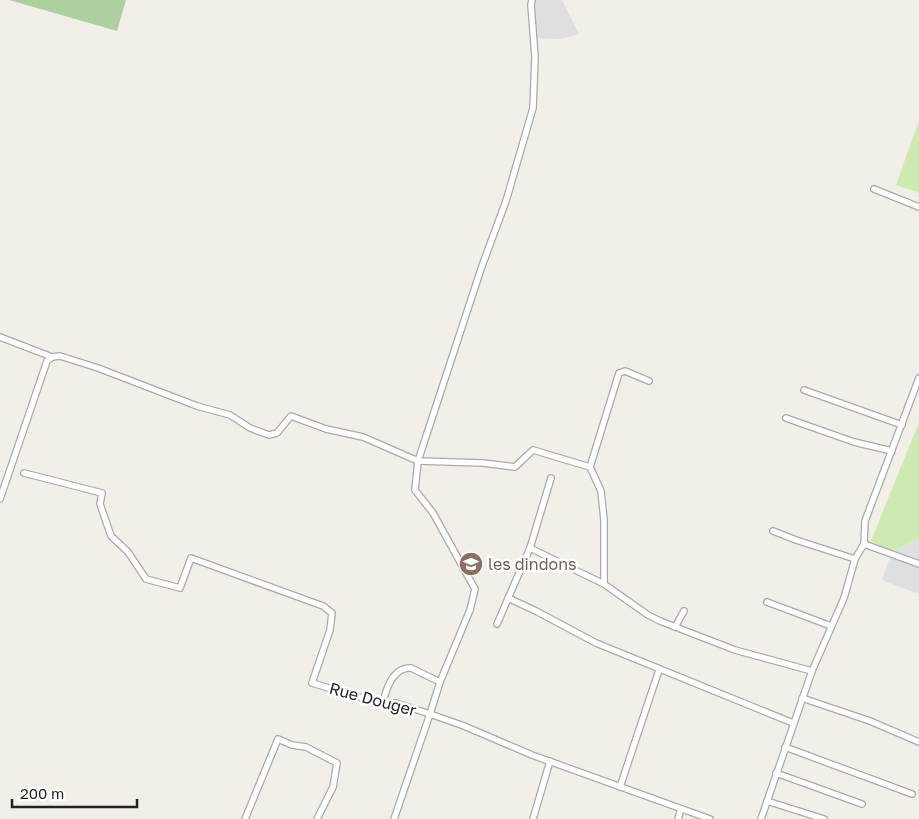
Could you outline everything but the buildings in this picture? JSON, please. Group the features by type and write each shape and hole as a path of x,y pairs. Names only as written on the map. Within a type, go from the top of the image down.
{"street":[{"path":"394,819 440,682 470,610 475,589 433,513 415,490 418,461 482,266 506,201 533,108 535,57 532,0"},
{"path":"874,189 919,207"},
{"path":"0,337 52,357 60,356 98,368 197,406 230,415 250,428 270,435 277,433 291,416 326,429 363,437 418,461 483,463 515,467 533,450 590,467"},
{"path":"0,499 47,361 52,357"},
{"path":"604,584 604,520 601,491 590,467 619,373 625,372 649,381"},
{"path":"760,819 812,671 844,598 854,559 864,544 865,520 919,378"},
{"path":"804,390 902,425"},
{"path":"786,418 854,442 892,452"},
{"name":"Rue Douger","path":"24,473 102,493 100,504 111,536 128,552 146,579 180,588 191,558 323,606 332,613 330,630 312,683 383,703 396,703 430,714 550,761 710,819"},
{"path":"497,624 530,548 551,478"},
{"path":"773,531 854,559"},
{"path":"864,544 919,564"},
{"path":"530,548 604,584 648,615 675,627 735,650 812,671"},
{"path":"508,598 596,643 793,723"},
{"path":"766,602 832,626"},
{"path":"675,627 684,611"},
{"path":"383,703 389,682 406,668 411,668 440,682"},
{"path":"620,787 659,670"},
{"path":"802,698 919,742"},
{"path":"245,819 278,739 306,748 337,763 333,787 318,819"},
{"path":"785,747 912,794"},
{"path":"533,819 550,761"},
{"path":"776,773 862,804"},
{"path":"767,801 824,819"},
{"path":"678,819 682,809"}],"shaded area":[{"path":"533,0 562,0 579,34 562,39 532,38"},
{"path":"916,539 919,541 919,594 882,580 892,552"}],"green space":[{"path":"9,0 126,0 117,31"},
{"path":"919,120 919,193 896,185"},
{"path":"919,422 919,541 916,539 892,552 871,541"}],"place":[{"name":"les dindons","path":"471,564"}]}
